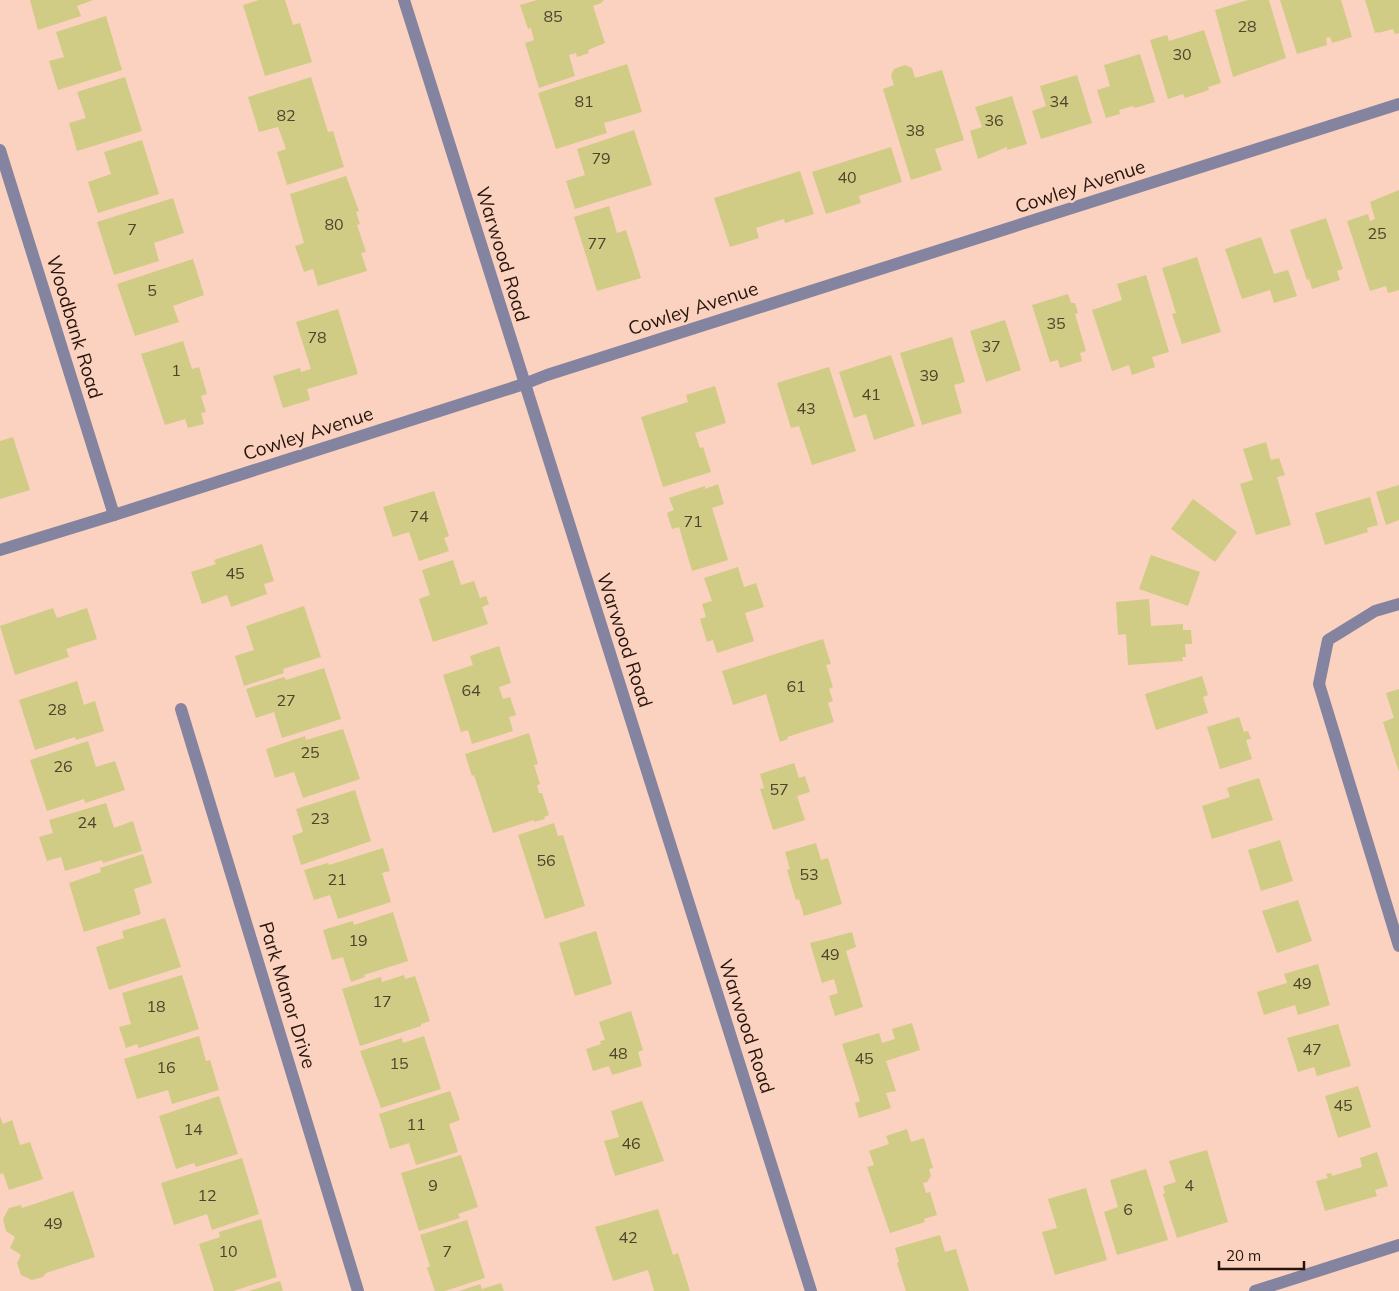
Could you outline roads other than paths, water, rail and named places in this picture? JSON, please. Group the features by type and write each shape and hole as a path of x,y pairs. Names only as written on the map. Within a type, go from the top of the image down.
{"street":[{"name":"Warwood Road","path":"404,0 811,1291"},
{"name":"Cowley Avenue","path":"0,550 1399,104"},
{"name":"Woodbank Road","path":"0,150 114,515"},
{"path":"1399,604 1375,611 1328,640 1319,684 1399,946"},
{"name":"Park Manor Drive","path":"181,709 358,1291"},
{"path":"1254,1291 1399,1245"}]}
